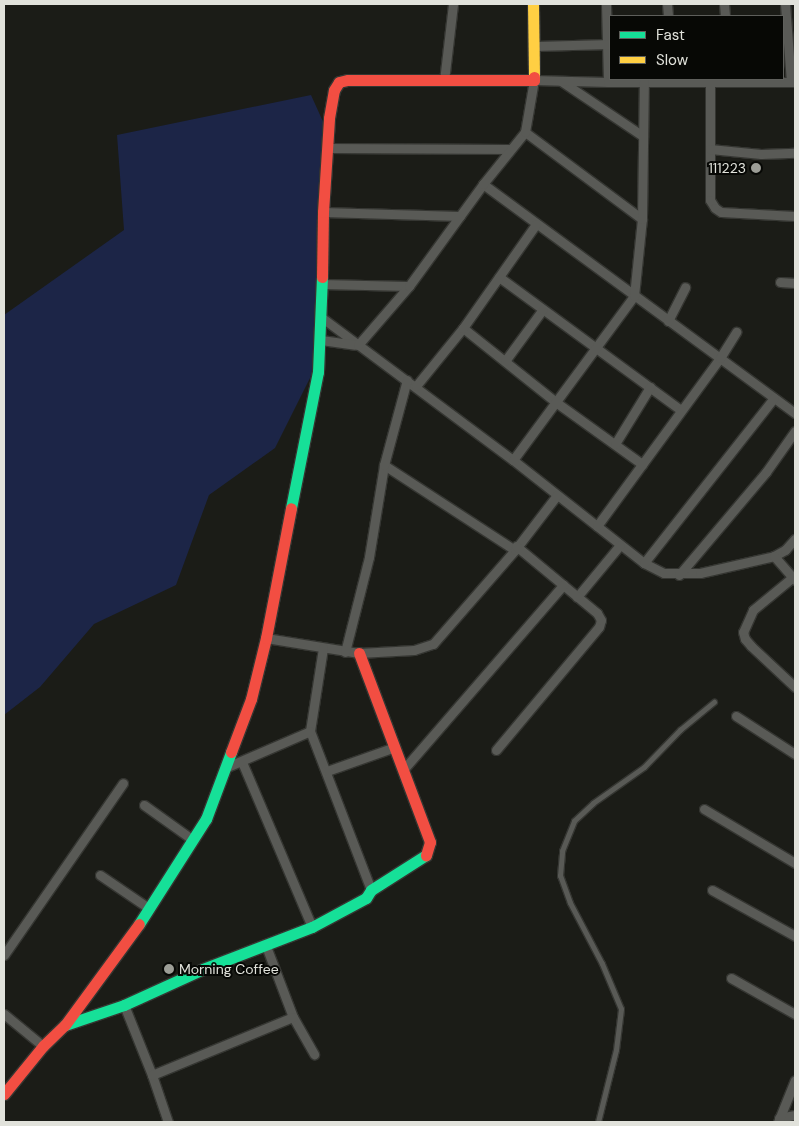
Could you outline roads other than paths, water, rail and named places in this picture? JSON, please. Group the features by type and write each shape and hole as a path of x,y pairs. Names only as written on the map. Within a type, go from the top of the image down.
{"street":[{"path":"444,81 453,4"},
{"path":"358,345 409,286 483,184 525,132 534,80 533,4"},
{"path":"606,4 609,44 608,82"},
{"path":"4,1094 43,1046 65,1024 150,909 206,819 251,699 266,638 318,372 321,340 323,212 327,148 334,90 339,82 348,80 534,80 793,82 791,41 785,32 785,4"},
{"path":"535,46 609,44"},
{"path":"561,81 643,136"},
{"path":"513,460 557,403 634,296 642,219 644,82"},
{"path":"710,82 710,200 715,208 721,212 795,216"},
{"path":"525,132 642,219"},
{"path":"327,148 510,149"},
{"path":"710,149 761,154 795,153"},
{"path":"483,184 795,413"},
{"path":"323,212 460,216"},
{"path":"416,386 463,328 536,224"},
{"path":"499,277 681,410"},
{"path":"780,282 795,283"},
{"path":"321,284 409,286"},
{"path":"668,321 685,288"},
{"path":"505,361 543,309"},
{"path":"321,317 513,460 644,564 664,573 679,575 700,573 774,556 785,550 795,539"},
{"path":"463,328 557,403 642,464"},
{"path":"597,526 720,358 736,332"},
{"path":"321,340 358,345"},
{"path":"345,652 369,557 384,465 407,380"},
{"path":"615,444 650,388"},
{"path":"644,564 774,398"},
{"path":"679,575 766,472 795,431"},
{"path":"384,465 515,548 563,585 597,614 601,620 598,627 496,750"},
{"path":"266,638 360,653 414,650 433,644 557,496"},
{"path":"577,597 620,545"},
{"path":"774,556 794,579 753,610 743,632 745,639 751,646 795,687"},
{"path":"403,770 563,585"},
{"path":"323,648 310,731 327,771 371,890"},
{"path":"65,1024 124,1005 203,969 266,946 312,926 366,898 371,890 428,853 430,842 360,653"},
{"path":"736,716 795,754"},
{"path":"227,767 310,731"},
{"path":"327,771 395,748"},
{"path":"242,762 312,926"},
{"path":"4,955 123,783"},
{"path":"144,805 193,840"},
{"path":"704,809 795,863"},
{"path":"100,875 150,909"},
{"path":"712,890 795,936"},
{"path":"266,946 293,1017 314,1054"},
{"path":"732,978 795,1014"},
{"path":"124,1005 152,1075 168,1122"},
{"path":"4,1014 43,1046"},
{"path":"152,1075 293,1017"},
{"path":"778,1120 795,1080"},
{"path":"778,1120 795,1115"}],"lane":[{"path":"598,1122 616,1050 620,1009 602,964 570,903 560,876 562,851 574,821 593,802 644,767 680,730 714,702"}],"place":[{"name":"111223","path":"756,168"},
{"name":"Morning Coffee","path":"169,969"}]}
